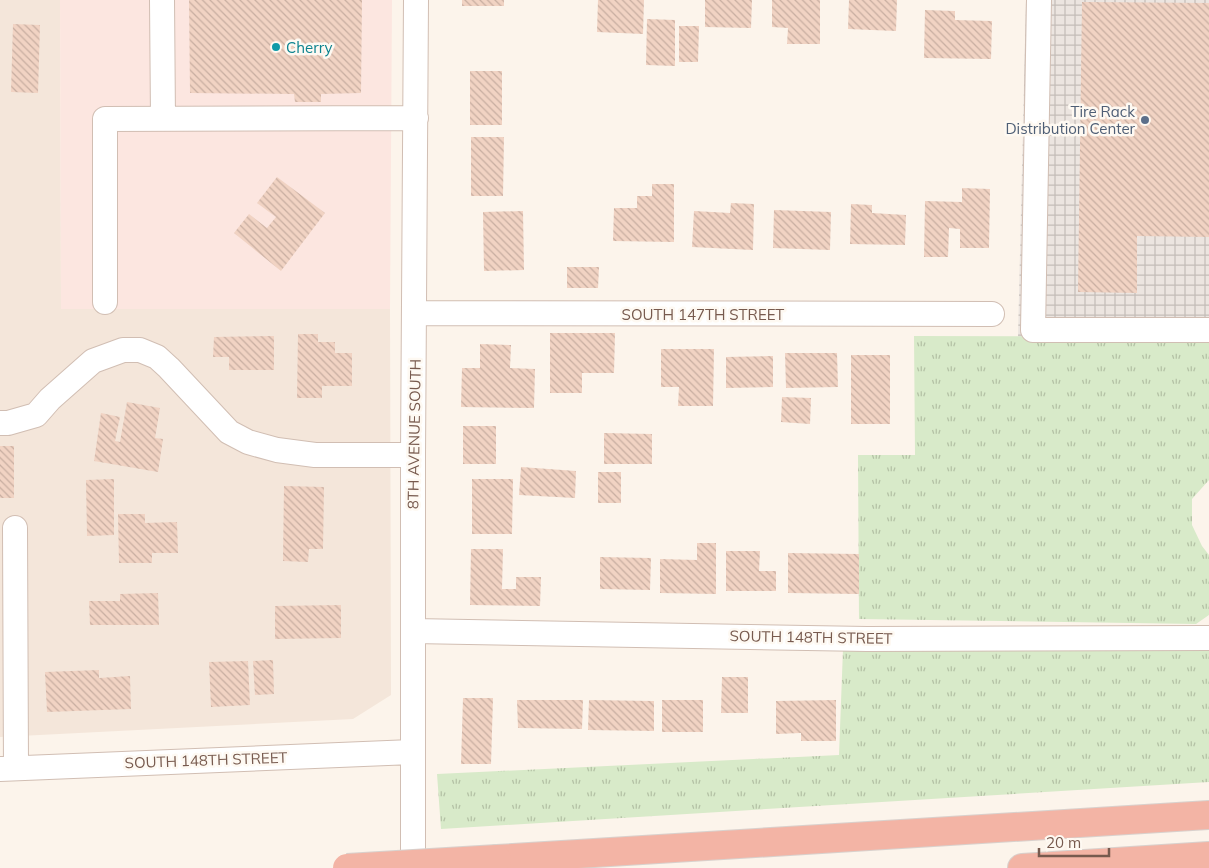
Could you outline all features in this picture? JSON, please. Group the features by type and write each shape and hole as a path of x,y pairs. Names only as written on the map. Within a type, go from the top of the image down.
{"highway":[{"path":"347,868 1209,815"},
{"path":"1022,868 1209,856"}],"street":[{"path":"162,0 163,119"},
{"name":"8TH AVENUE SOUTH","path":"413,868 416,0"},
{"path":"1038,0 1033,330 1209,330"},
{"path":"105,302 105,119 416,118"},
{"name":"SOUTH 147TH STREET","path":"415,313 992,314"},
{"path":"0,423 8,423 36,415 50,399 92,361 122,350 140,350 157,357 229,432 248,442 277,450 315,455 413,455"},
{"path":"8,769 15,528"},
{"name":"SOUTH 148TH STREET","path":"413,631 867,639 1209,638"},
{"name":"SOUTH 148TH STREET","path":"8,769 412,752"}],"shaded area":[{"path":"0,0 60,0 61,309 390,309 391,695 353,719 0,737"},
{"path":"60,0 392,0 390,309 61,309"},
{"path":"1026,0 1209,0 1209,337 1018,337"}],"green space":[{"path":"914,336 1209,337 1209,480 1192,499 1192,525 1202,546 1209,555 1209,615 1196,624 859,619 858,455 915,455"},
{"path":"843,649 1209,651 1209,782 441,829 437,774 839,755"}],"building":[{"name":"Cherry","path":"189,0 362,0 361,93 321,94 321,102 295,102 294,94 190,93"},
{"path":"462,0 504,0 504,6 462,6"},
{"path":"598,0 644,0 643,34 597,32"},
{"path":"705,0 752,0 751,28 705,27"},
{"path":"772,0 820,0 820,44 787,44 788,28 772,27"},
{"path":"849,0 897,0 896,31 848,29"},
{"name":"Tire Rack Distribution Center","path":"1082,2 1209,3 1209,237 1137,236 1137,293 1078,292"},
{"path":"925,10 955,11 955,20 992,21 991,59 924,58"},
{"path":"647,19 675,20 675,66 646,65"},
{"path":"13,24 40,25 38,93 11,92"},
{"path":"679,26 699,26 698,62 679,62"},
{"path":"470,71 502,71 502,125 470,125"},
{"path":"471,137 504,137 503,196 471,196"},
{"path":"277,177 325,213 281,271 234,233 249,214 267,228 276,217 257,203"},
{"path":"652,184 674,184 674,242 613,241 614,208 637,208 637,196 652,196"},
{"path":"962,188 990,189 989,248 960,248 960,229 949,228 948,257 924,257 925,201 962,202"},
{"path":"731,203 754,204 753,250 692,247 694,211 730,213"},
{"path":"851,204 872,205 872,213 906,215 905,245 850,244"},
{"path":"774,210 831,212 830,250 773,248"},
{"path":"523,211 524,270 484,271 483,212"},
{"path":"567,267 599,267 598,288 567,288"},
{"path":"550,333 615,333 614,373 582,373 582,393 550,393"},
{"path":"298,334 318,334 318,342 335,342 335,353 352,353 352,386 322,386 322,398 297,398"},
{"path":"274,336 274,370 229,370 229,357 213,357 214,337"},
{"path":"480,344 511,345 510,368 535,369 534,408 461,407 462,368 480,368"},
{"path":"661,349 714,349 713,406 678,406 679,387 661,387"},
{"path":"785,353 837,353 838,387 786,388"},
{"path":"851,355 890,355 890,424 851,424"},
{"path":"773,356 773,387 726,388 726,357"},
{"path":"782,397 811,398 810,424 781,422"},
{"path":"127,402 160,408 155,438 163,439 158,472 94,461 101,413 120,417 115,441 120,442"},
{"path":"463,426 496,426 496,464 463,464"},
{"path":"604,433 652,434 652,464 604,464"},
{"path":"0,446 14,446 14,498 0,498"},
{"path":"521,467 576,471 575,498 519,495"},
{"path":"598,472 621,472 621,503 598,503"},
{"path":"114,479 114,535 87,536 86,480"},
{"path":"472,479 513,479 512,534 472,534"},
{"path":"284,486 324,487 323,549 309,549 308,562 283,561"},
{"path":"118,514 145,514 145,523 177,522 178,553 152,553 152,563 119,563"},
{"path":"697,543 716,543 716,594 660,593 660,559 697,560"},
{"path":"471,549 503,549 502,589 516,589 516,577 541,577 540,606 470,605"},
{"path":"726,551 760,551 759,571 776,571 776,591 726,591"},
{"path":"788,553 859,554 859,594 788,593"},
{"path":"600,557 651,558 650,590 600,589"},
{"path":"158,593 159,625 90,625 89,601 120,601 120,594"},
{"path":"341,605 341,638 275,639 275,606"},
{"path":"273,660 274,694 255,695 253,661"},
{"path":"248,661 250,705 211,707 209,662"},
{"path":"99,670 99,678 130,676 131,709 47,712 45,672"},
{"path":"722,677 748,677 748,713 721,713"},
{"path":"463,698 493,698 491,764 461,764"},
{"path":"517,700 583,700 582,729 518,728"},
{"path":"589,700 654,701 654,731 588,730"},
{"path":"662,700 703,700 703,732 662,732"},
{"path":"836,700 836,741 801,741 801,733 776,734 776,701"}],"place":[{"name":"Cherry","path":"276,47"},
{"name":"Tire Rack Distribution Center","path":"1145,120"}]}
